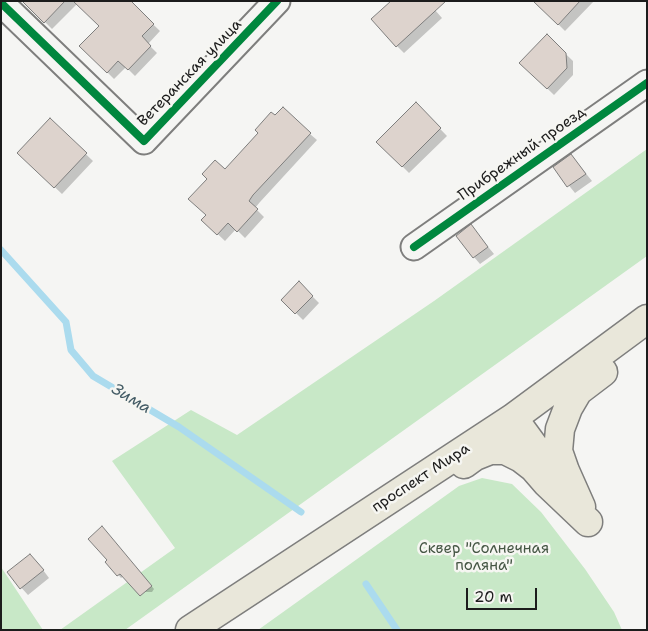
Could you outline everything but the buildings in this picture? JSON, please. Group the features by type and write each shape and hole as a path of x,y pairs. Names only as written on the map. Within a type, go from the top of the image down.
{"main road":[{"name":"проспект Мира","path":"190,630 513,418 647,319"},
{"path":"588,522 558,451 560,429 568,408 578,391 647,339"},
{"path":"513,418 588,522"},
{"path":"366,514 411,499 475,456 490,450 505,450 521,458 534,468 588,522"}],"street":[{"name":"Ветеранская улица","path":"1,4 144,141 277,1"},
{"name":"Прибрежный проезд","path":"414,247 647,83"}],"green space":[{"path":"647,149 647,256 125,630 60,630 175,548 112,461 191,410 237,435 434,301"},
{"name":"Сквер \"Солнечная поляна\"","path":"482,478 512,484 541,512 585,569 614,612 622,630 258,630 459,486"},
{"path":"1,567 43,630 1,630"}],"waterway":[{"name":"Зима","path":"1,250 66,322 71,350 93,376 179,427 301,512"},
{"name":"Зима","path":"366,584 397,630"}],"cycle path":[{"path":"1,3 144,141 277,1"},
{"path":"414,247 647,83"}]}
